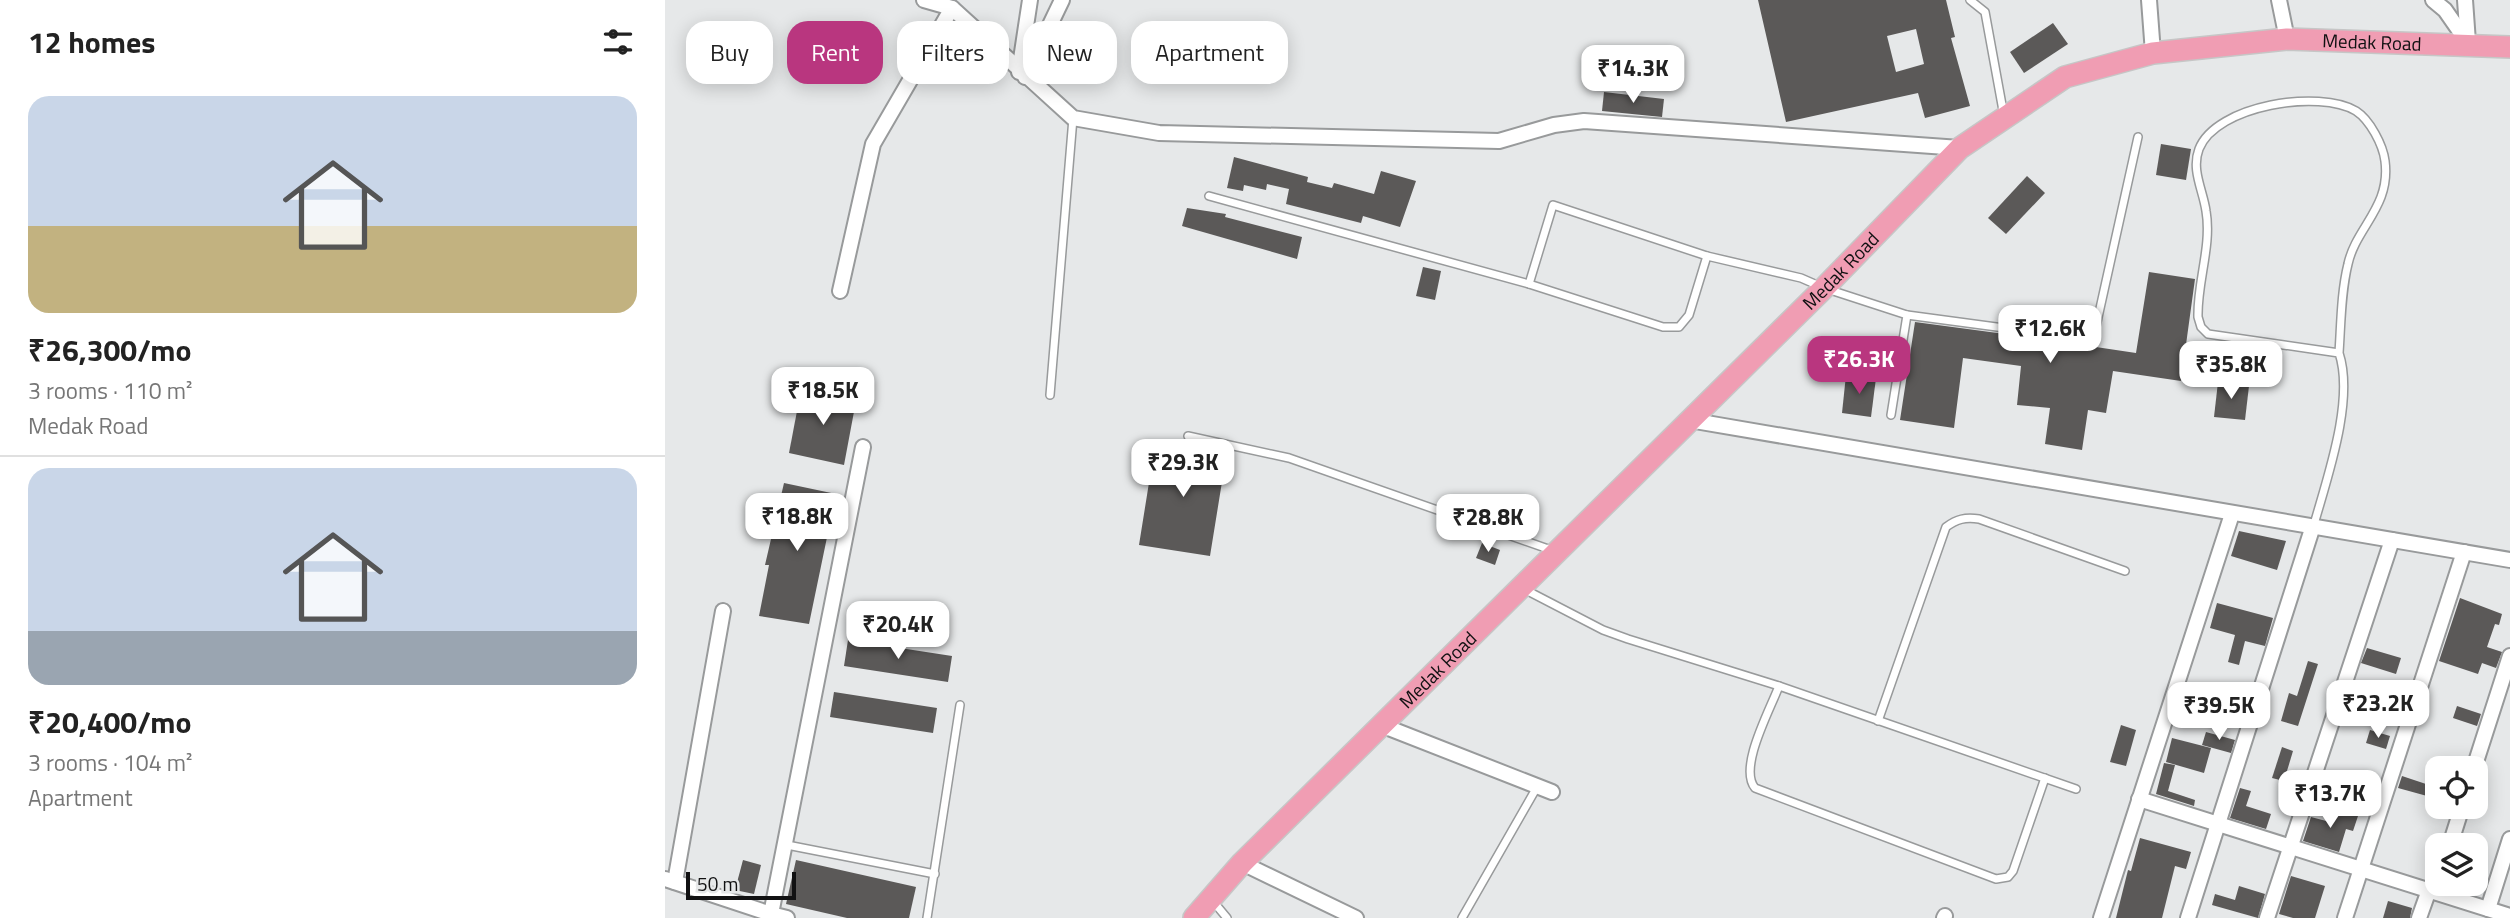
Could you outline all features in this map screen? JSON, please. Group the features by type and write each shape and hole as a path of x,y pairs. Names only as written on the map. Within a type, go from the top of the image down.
{"main road":[{"name":"Medak Road","path":"1194,918 1242,863 1824,288 1960,148 2065,77 2153,53 2287,39 2468,43 2510,47"}],"street":[{"path":"924,0 952,8 1073,118 1159,133 1499,141 1554,125 1584,121 1960,148"},
{"path":"1022,74 1030,0"},
{"path":"1022,74 1062,0"},
{"path":"2149,0 2153,53"},
{"path":"2279,0 2287,39"},
{"path":"2433,0 2445,10 2468,43"},
{"path":"2465,0 2468,43"},
{"path":"840,291 873,144 952,8"},
{"path":"1689,420 2312,529 2510,560"},
{"path":"771,914 787,845 863,447"},
{"path":"2101,918 2232,514"},
{"path":"2188,918 2216,823 2312,529"},
{"path":"2267,918 2392,540"},
{"path":"2345,918 2464,552"},
{"path":"723,611 670,881 787,918"},
{"path":"2478,756 2510,656"},
{"path":"1381,726 1552,792"},
{"path":"2140,799 2425,887"},
{"path":"2476,910 2510,839"},
{"path":"1242,863 1356,918"},
{"path":"2419,918 2430,896"},
{"path":"2448,896 2476,910 2510,916"}],"lane":[{"path":"1970,0 1985,12 2004,119"},
{"path":"2312,529 2341,412 2343,375 2339,353 2348,263 2377,211 2385,161 2368,122 2358,112 2342,105 2315,103 2259,107 2221,122 2207,134 2196,163 2207,230 2198,308 2201,327 2209,334 2339,353"},
{"path":"1050,394 1073,118"},
{"path":"1529,284 1553,205 1707,256 1801,278 1907,315 2093,340 2138,137"},
{"path":"1209,196 1529,284 1663,327 1679,327 1689,315 1707,256"},
{"path":"1891,415 1907,315"},
{"path":"1188,436 1289,458 1556,551"},
{"path":"1878,721 1946,527 1955,520 1966,517 1979,519 2125,571"},
{"path":"1520,587 1603,630 1779,686 2076,789"},
{"path":"1779,686 1749,764 1750,782 1755,788 1996,879 2008,877 2013,871 2045,778"},
{"path":"927,918 960,705"},
{"path":"1462,918 1538,786"},
{"path":"787,845 935,874"},
{"path":"1211,899 1227,918"}],"building":[{"path":"1758,0 1946,0 1955,37 1951,38 1970,106 1925,118 1918,93 1786,122","holes":["1916,29 1924,64 1896,72 1887,36"]},
{"path":"2053,23 2068,44 2024,73 2010,52"},
{"path":"1604,92 1664,99 1662,117 1602,111"},
{"path":"2161,144 2191,149 2186,180 2156,175"},
{"path":"1234,157 1308,177 1307,182 1332,188 1334,183 1374,194 1381,171 1416,181 1400,227 1363,216 1361,223 1286,204 1289,189 1267,184 1266,190 1244,185 1243,191 1227,188"},
{"path":"2027,176 2045,193 2006,234 1988,218"},
{"path":"1187,208 1226,214 1225,217 1302,237 1297,259 1182,226"},
{"path":"1423,267 1441,271 1435,300 1416,296"},
{"path":"2149,272 2195,279 2181,381 2113,371 2106,413 2088,410 2082,450 2045,444 2050,408 2017,405 2021,366 1963,358 1954,428 1900,420 1915,322 2005,334 2004,338 2069,343 2136,353"},
{"path":"1846,375 1876,378 1871,417 1842,413"},
{"path":"2218,382 2249,386 2245,420 2214,417"},
{"path":"801,390 856,401 844,465 789,453"},
{"path":"1156,439 1179,442 1177,454 1201,458 1203,446 1227,451 1210,556 1139,545"},
{"path":"784,483 836,494 809,624 759,616 769,565 765,565"},
{"path":"2239,531 2286,541 2277,570 2231,556"},
{"path":"1482,543 1500,550 1495,565 1476,558"},
{"path":"2460,598 2502,614 2499,625 2495,624 2487,647 2502,652 2496,668 2482,663 2478,674 2439,661"},
{"path":"2217,603 2273,618 2265,646 2245,641 2239,665 2228,662 2235,635 2210,628"},
{"path":"848,640 952,656 948,682 844,666"},
{"path":"2367,648 2401,658 2396,674 2361,663"},
{"path":"2308,661 2318,664 2298,726 2281,721 2289,693 2297,696"},
{"path":"834,692 937,708 933,733 830,717"},
{"path":"2457,706 2481,714 2477,726 2453,718"},
{"path":"2121,725 2136,730 2126,766 2110,762"},
{"path":"2370,730 2390,736 2386,749 2366,743"},
{"path":"2206,732 2235,740 2231,753 2202,745"},
{"path":"2172,738 2211,748 2204,773 2166,762"},
{"path":"2282,747 2293,751 2284,781 2272,778"},
{"path":"2164,763 2175,765 2168,791 2195,800 2194,806 2156,794"},
{"path":"2402,776 2425,784 2425,795 2398,788"},
{"path":"2240,788 2251,791 2246,806 2271,814 2266,829 2230,818"},
{"path":"2334,809 2358,816 2353,831 2346,829 2339,852 2303,841 2311,817 2330,822"},
{"path":"2140,838 2191,852 2186,869 2175,866 2162,918 2116,918 2128,870 2131,871"},
{"path":"743,860 761,865 754,894 735,890"},
{"path":"796,860 916,887 909,918 847,918 786,904"},
{"path":"2291,876 2325,886 2315,918 2293,918 2279,914"},
{"path":"2239,886 2265,894 2258,918 2212,905 2215,894 2235,900"},
{"path":"2388,901 2412,908 2410,918 2383,918"}]}
